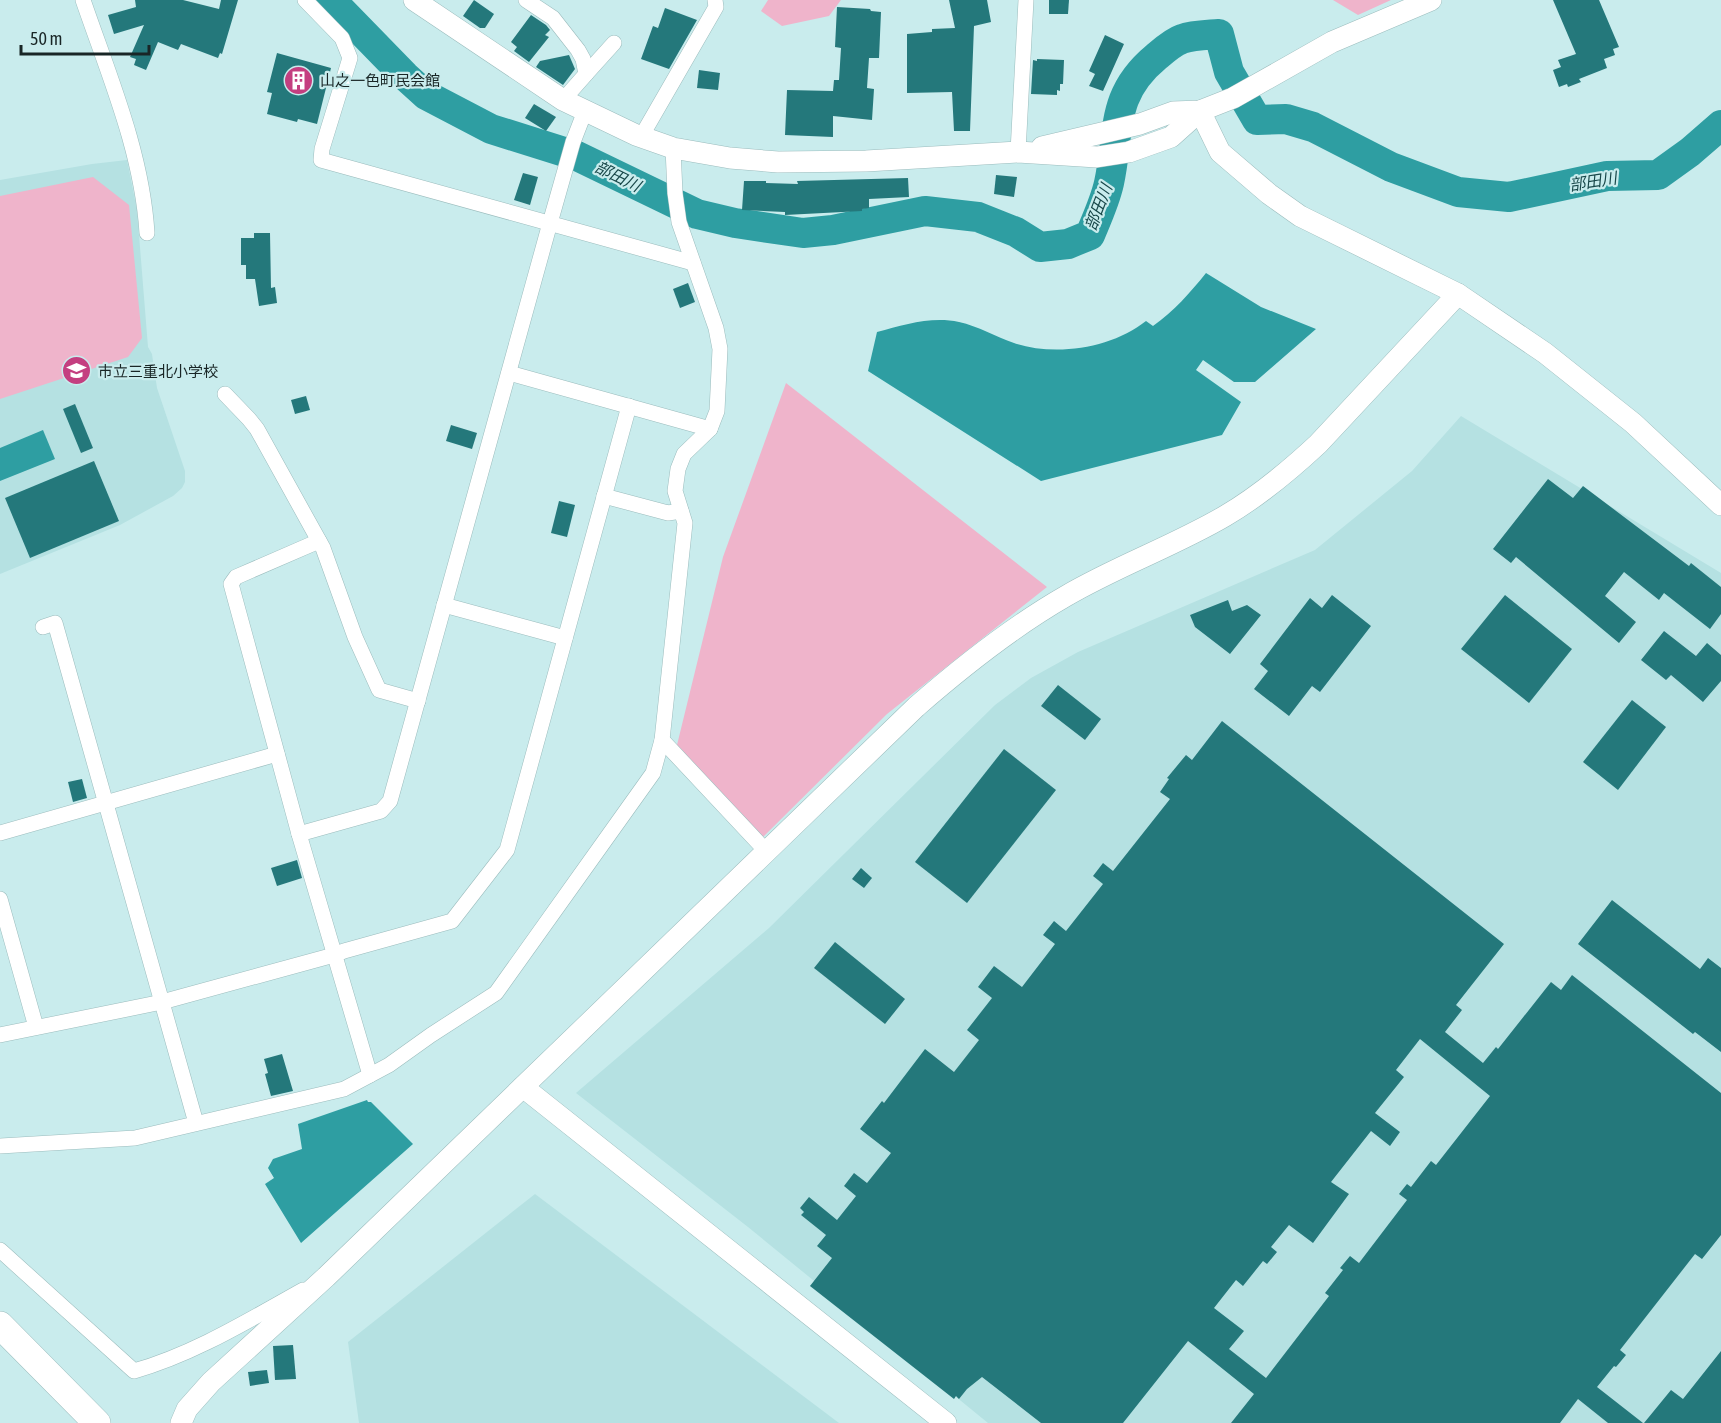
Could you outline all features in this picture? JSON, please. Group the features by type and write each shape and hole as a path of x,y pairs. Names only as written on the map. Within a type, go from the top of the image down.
{"highway":[{"path":"0,1325 97,1423"}],"street":[{"path":"83,0 134,152 145,208 147,233"},
{"path":"305,0 342,38 350,58 322,149 321,160 693,263"},
{"path":"414,0 563,100 641,137 673,148 730,158 778,162 866,161 1018,153 1097,157 1129,152 1171,137 1200,111"},
{"path":"526,0 553,18 578,50 583,59 586,74"},
{"path":"641,137 716,7 715,0"},
{"path":"1018,153 1026,0"},
{"path":"1018,153 1140,124 1173,112 1200,111 1233,98 1332,42 1431,0"},
{"path":"563,100 614,43"},
{"path":"299,834 381,811 390,801 550,223 573,142 585,111"},
{"path":"1200,111 1220,152 1252,180 1300,216 1458,294 1545,353 1633,423 1721,505"},
{"path":"0,1146 135,1138 344,1089 389,1065 496,993 653,772 662,740 685,523 675,491 678,469 684,454 710,429 717,411 720,349 716,328 679,222 673,148"},
{"path":"181,1423 187,1409 211,1382 326,1277 916,707 954,674 1004,636 1066,596 1225,516 1267,489 1318,444 1458,294"},
{"path":"509,373 710,429"},
{"path":"225,394 257,429 319,541 355,637 379,690 418,701"},
{"path":"0,1035 162,1002 334,956 344,951 452,921 507,850 629,406"},
{"path":"604,496 668,513 681,511"},
{"path":"319,541 236,577 231,584 299,834 370,1075"},
{"path":"444,605 565,638"},
{"path":"43,627 56,623 196,1123"},
{"path":"662,740 767,852"},
{"path":"0,832 277,754"},
{"path":"0,899 36,1027"},
{"path":"524,1087 946,1423"},
{"path":"0,1250 134,1371 153,1366 223,1335 326,1277"}],"shaded area":[{"path":"768,0 841,0 829,16 782,26 761,11"},
{"path":"1333,0 1391,0 1358,15"},
{"name":"市立三重北小学校","path":"127,160 137,210 148,347 152,354 157,388 185,471 185,482 173,496 120,525 0,574 0,180"},
{"path":"93,177 129,205 142,338 128,357 0,399 0,196"},
{"path":"786,383 1047,587 887,714 762,838 677,745 723,557"},
{"path":"1461,416 1721,573 1721,1423 988,1423 748,1227 576,1093 769,928 995,705 1031,678 1078,652 1315,550 1412,471"},
{"path":"535,1194 839,1423 359,1423 348,1342"}],"water":[{"path":"1206,273 1261,307 1316,329 1255,382 1234,382 1203,360 1196,370 1241,402 1222,435 1041,481 868,371 877,332 928,321 949,320 966,324 1030,347 1065,349 1100,344 1117,338 1146,321 1153,326 1194,288"},
{"path":"43,430 55,459 0,481 0,448"},
{"path":"367,1100 413,1144 301,1243 265,1184 274,1178 268,1168 273,1159 302,1149 298,1124"}],"building":[{"path":"135,0 183,0 219,9 221,0 238,0 222,54 220,53 218,58 181,44 178,50 158,42 146,70 134,65 136,59 130,57 144,25 114,34 108,15 136,7"},
{"path":"474,0 494,14 485,28 480,28 463,16"},
{"path":"949,0 987,0 991,22 974,26 970,131 954,131 952,92 907,93 907,34 932,32 932,29 955,28"},
{"path":"1049,0 1069,0 1068,14 1049,14"},
{"path":"1553,0 1599,0 1619,47 1613,49 1615,55 1604,59 1607,68 1579,79 1581,82 1568,87 1567,84 1559,87 1553,70 1561,67 1558,60 1576,54"},
{"path":"837,7 881,12 879,58 869,58 867,88 874,89 872,120 833,116 833,137 785,135 787,90 833,91 834,80 839,80 841,48 835,47"},
{"path":"665,8 697,20 669,69 641,59 653,26 658,28"},
{"path":"531,15 550,30 545,35 549,37 529,62 514,51 517,47 511,42"},
{"path":"1105,35 1124,44 1103,91 1089,86 1095,74 1089,71"},
{"name":"山之一色町民会館","path":"277,53 331,68 317,124 298,119 297,122 267,114 272,93 267,92"},
{"path":"569,55 575,69 563,85 536,67 540,61"},
{"path":"1037,59 1064,60 1063,84 1060,84 1060,91 1057,90 1057,95 1031,94 1033,60 1037,61"},
{"path":"699,70 720,73 718,90 697,88"},
{"path":"534,104 556,117 546,131 525,118"},
{"path":"523,173 538,177 530,205 514,200"},
{"path":"996,175 1017,177 1014,197 994,194"},
{"path":"908,178 909,197 869,199 869,208 862,209 862,211 785,215 785,212 742,210 744,181 798,184 797,181"},
{"path":"254,233 270,233 271,288 275,287 277,303 259,306 255,279 246,279 246,265 241,265 241,238 254,238"},
{"path":"688,283 695,302 680,308 673,289"},
{"path":"306,396 310,410 295,414 291,400"},
{"path":"75,404 93,448 81,453 63,409"},
{"path":"451,425 477,433 472,449 446,441"},
{"path":"94,461 119,521 30,558 5,498"},
{"path":"1548,479 1573,498 1583,486 1689,566 1691,563 1721,587 1721,614 1710,629 1664,593 1659,600 1624,572 1605,596 1636,622 1619,643 1516,557 1511,563 1493,549"},
{"path":"559,501 575,505 567,537 551,533"},
{"path":"1332,595 1371,626 1320,692 1312,686 1289,716 1254,689 1268,671 1260,664 1310,598 1322,608"},
{"path":"1505,595 1572,649 1529,703 1461,649"},
{"path":"1228,600 1232,611 1247,605 1261,615 1230,654 1195,627 1190,615"},
{"path":"1664,631 1696,656 1707,643 1721,655 1721,681 1703,702 1671,675 1666,680 1641,660"},
{"path":"1058,685 1101,719 1085,740 1041,706"},
{"path":"1632,700 1666,727 1618,790 1583,762"},
{"path":"1222,721 1504,944 1456,1005 1462,1010 1445,1032 1483,1063 1496,1047 1498,1049 1551,982 1561,990 1572,975 1721,1093 1721,1235 1702,1259 1695,1254 1620,1350 1626,1355 1597,1387 1643,1423 1608,1423 1578,1399 1560,1423 1231,1423 1254,1394 1188,1341 1123,1423 1041,1423 982,1377 959,1399 956,1396 954,1399 810,1286 832,1258 817,1246 826,1235 801,1215 804,1212 800,1208 809,1197 837,1220 856,1196 844,1186 854,1173 867,1183 891,1153 860,1129 882,1101 884,1103 925,1049 954,1072 979,1040 967,1030 992,998 978,987 994,966 1022,987 1055,944 1043,935 1054,921 1066,931 1103,884 1093,876 1103,863 1113,871 1170,799 1160,792 1169,779 1167,778 1186,755 1192,760","holes":["1420,1039 1490,1096 1436,1165 1431,1161 1411,1187 1407,1184 1399,1194 1407,1200 1359,1263 1350,1256 1340,1268 1343,1270 1325,1293 1329,1296 1266,1378 1229,1349 1244,1331 1214,1308 1236,1280 1243,1286 1263,1261 1267,1264 1277,1252 1271,1247 1289,1225 1313,1243 1349,1194 1331,1182 1371,1131 1390,1146 1400,1132 1375,1113 1404,1077 1396,1070"]},
{"path":"1004,749 1056,790 967,903 915,862"},
{"path":"82,779 87,798 73,802 68,782"},
{"path":"297,860 302,878 277,886 271,868"},
{"path":"861,868 872,878 864,888 852,879"},
{"path":"1612,900 1700,969 1708,958 1721,968 1721,1052 1695,1032 1693,1034 1578,944"},
{"path":"835,942 905,999 885,1024 814,968"},
{"path":"282,1054 293,1091 271,1096 265,1074 268,1073 264,1059"},
{"path":"293,1345 296,1379 275,1380 273,1346"},
{"path":"1721,1351 1721,1423 1644,1423 1671,1390 1683,1399"},
{"path":"267,1370 269,1383 250,1386 248,1372"}],"waterway":[{"name":"部田川","path":"331,0 426,95 491,129 577,156 697,214 735,223 803,233 833,230 925,211 978,217 1016,232 1040,247 1068,244 1090,235 1107,190 1119,115 1131,86 1141,71 1168,47 1182,39 1196,36 1219,34 1229,72 1257,120 1286,119 1313,127 1391,167 1458,192 1509,197 1607,176 1658,175 1690,152 1721,125"}],"place":[{"name":"山之一色町民会館","path":"299,80"},
{"name":"市立三重北小学校","path":"77,371"}]}
